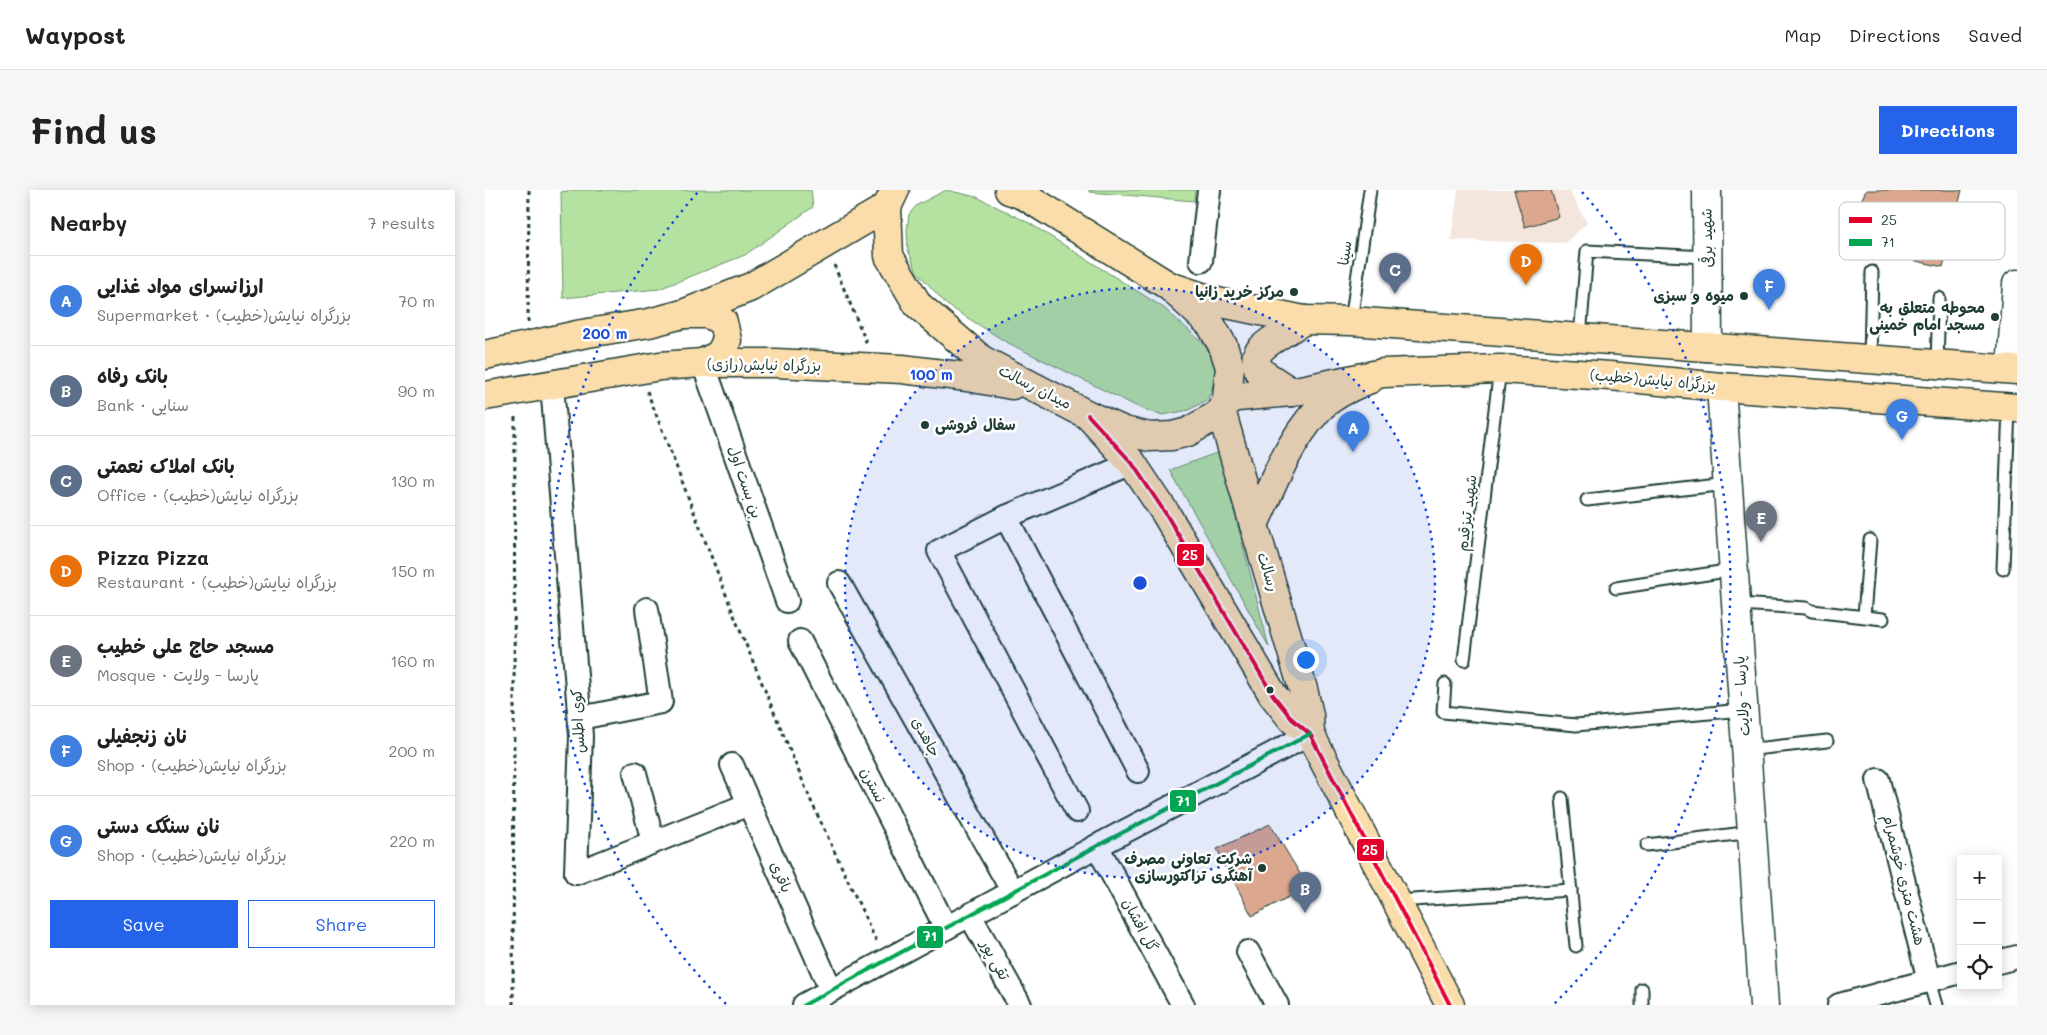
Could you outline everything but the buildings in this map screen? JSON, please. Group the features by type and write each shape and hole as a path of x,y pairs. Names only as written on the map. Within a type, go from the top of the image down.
{"main road":[{"path":"1019,192 1169,286 1211,325 1223,346 1230,367 1224,404"},
{"path":"485,355 649,323 683,314 751,287 822,245 891,198"},
{"name":"میدان رسالت","path":"891,198 889,256 918,306 982,360 1088,415 1124,431 1150,437 1172,436 1188,432 1205,424 1224,404"},
{"path":"1169,286 1217,302 1305,320 1351,321 1580,337 2014,370"},
{"path":"683,314 709,314 723,322 727,340 720,354 703,363"},
{"path":"1291,392 1259,371 1257,355 1263,348 1305,320"},
{"name":"بزرگراه نیایش(رازی)","path":"485,396 660,366 703,363 775,363 902,369 967,377 1045,391"},
{"name":"بزرگراه نیایش(خطیب)","path":"1224,404 1383,373 1500,369 2013,408"},
{"path":"1254,525 1292,444 1318,409 1350,387 1383,373"},
{"name":"رسالت","path":"1224,404 1254,525 1303,689 1309,715 1310,734"},
{"name":"رسالت","path":"1088,415 1132,463 1165,514 1273,695 1292,719 1310,734 1395,902 1450,1005"}],"street":[{"path":"1201,260 1209,190"},
{"name":"شهید برقی","path":"1707,190 1708,347"},
{"path":"2014,370 2017,284"},
{"name":"بن بست اول","path":"703,363 787,601"},
{"name":"کوی اطلس","path":"552,385 581,736 577,873 749,804"},
{"name":"پارسا - ولایت","path":"1721,386 1764,1005"},
{"path":"1077,810 939,551 1006,517 1132,463"},
{"path":"1006,517 1138,771"},
{"name":"جاهدی","path":"839,583 1013,892"},
{"path":"580,718 661,702 647,609"},
{"name":"نسترن","path":"800,641 946,928"},
{"path":"804,1005 1097,846 1310,734"},
{"name":"باقری","path":"732,764 831,990"},
{"path":"635,772 653,842"},
{"name":"هشت متری خوشمرام","path":"1878,780 1929,981"},
{"name":"گل افشان","path":"1097,846 1183,1005"},
{"name":"تقی پور","path":"970,915 1020,1005"},
{"path":"1248,952 1277,1005"},
{"path":"2002,961 2017,957"},
{"path":"1839,1005 1957,973"}],"lane":[{"name":"سینا","path":"1351,321 1370,190"},
{"path":"1580,337 1587,251 1707,257"},
{"path":"1870,360 1872,272"},
{"path":"1937,365 1939,298"},
{"name":"شهید تیزقدم","path":"1464,660 1500,369"},
{"path":"2003,569 2013,408"},
{"path":"1587,500 1727,484"},
{"path":"1864,616 1870,540"},
{"path":"1616,588 1733,570"},
{"path":"1736,604 1806,608 1812,611 1883,619"},
{"path":"1445,684 1443,712 1576,725 1743,710"},
{"path":"1746,750 1827,741"},
{"path":"1562,798 1576,946"},
{"path":"1647,845 1752,832"},
{"path":"1395,902 1571,890"},
{"path":"1929,981 1936,1005"},
{"path":"1642,989 1642,1005"}],"path":[{"path":"528,346 529,190"},
{"path":"822,245 834,265 872,355 869,368"},
{"path":"638,370 737,623 811,801 886,962"},
{"path":"513,1005 515,391"}],"shaded area":[{"path":"1458,190 1569,190 1587,223 1565,243 1451,240"}],"green space":[{"path":"573,190 811,190 813,207 745,255 659,289 563,298 561,192"},
{"path":"946,190 977,197 1029,223 1164,308 1202,342 1214,359 1216,377 1208,399 1189,410 1163,415 1140,408 1006,342 947,305 917,272 908,250 907,230 909,214 917,205"},
{"path":"1088,190 1195,190 1194,201 1090,192"},
{"path":"1219,452 1269,647 1170,470"}],"transit line":[{"name":"25","path":"1088,415 1132,463 1166,514 1273,695 1292,719 1310,734 1450,1005"},
{"name":"71","path":"804,1005 1097,846 1310,734"}],"place":[{"name":"Pizza Pizza","path":"1526,285"},
{"name":"مرکز خرید زانیا","path":"1294,292"},
{"name":"بانک املاک نعمتی","path":"1395,294"},
{"name":"میوه و سبزی","path":"1744,296"},
{"name":"نان زنجفیلی","path":"1769,310"},
{"name":"محوطه متعلق به مسجد امام خمینی","path":"1995,317"},
{"name":"سفال فروشی","path":"925,425"},
{"name":"نان سنگک دستی","path":"1902,440"},
{"name":"ارزانسرای مواد غذایی","path":"1353,452"},
{"name":"مسجد حاج علی خطیب","path":"1761,542"},
{"name":"شرکت تعاونی مصرف آهنگری تراکتورسازی","path":"1262,868"},
{"name":"بانک رفاه","path":"1305,913"}]}
